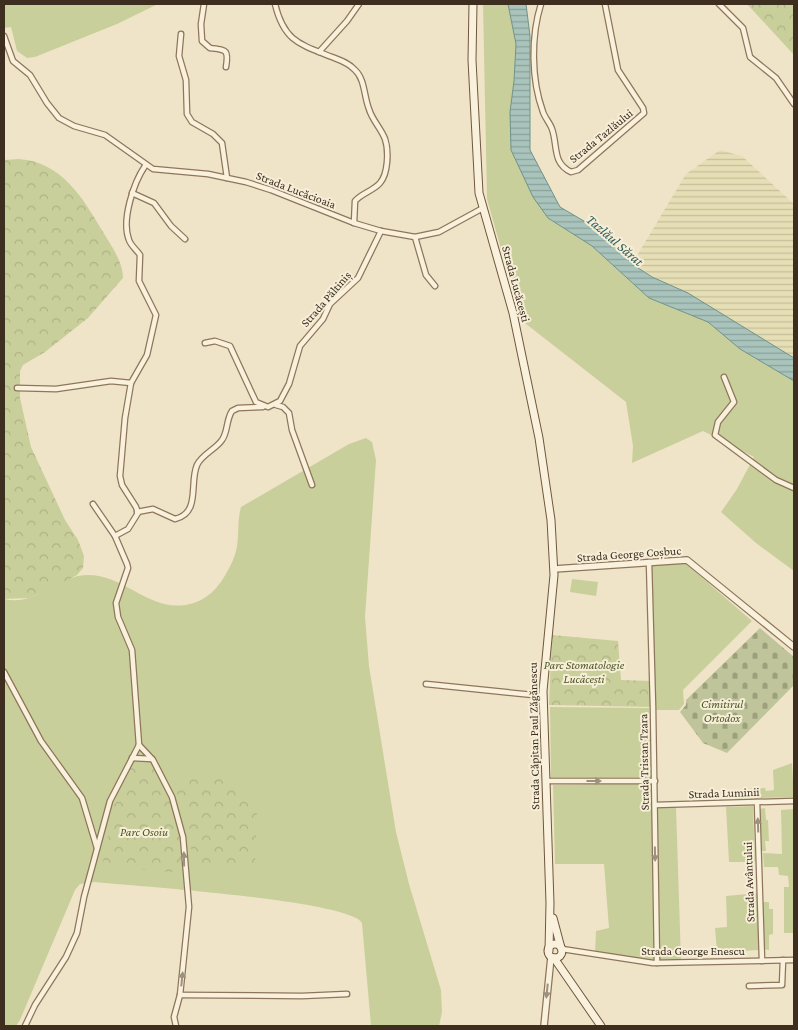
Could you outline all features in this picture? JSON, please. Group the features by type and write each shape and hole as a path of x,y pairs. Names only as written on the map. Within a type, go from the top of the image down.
{"main road":[{"name":"Strada Lucăcești","path":"473,4 472,60 478,193 514,313 539,438 551,520 554,569"},
{"name":"Strada Căpitan Paul Zăgănescu","path":"554,569 544,659 543,696 551,955 600,1026"},
{"name":"Strada Căpitan Paul Zăgănescu","path":"550,903 563,961 571,982"},
{"path":"554,945 561,950 560,957 551,955 554,945"}],"street":[{"path":"204,4 201,24 202,40 210,48 219,47 226,51 228,55 226,68"},
{"path":"274,4 278,20 288,35 308,48 343,62 356,70 362,81 370,114 386,140 384,176 376,187 355,201 354,223"},
{"path":"319,52 347,21 359,4"},
{"name":"Strada Tazlăului","path":"541,4 537,23 534,74 543,112 552,128 557,159 562,166 571,172 578,170 612,143 644,113 643,108 618,70 605,4"},
{"path":"719,4 743,28 750,56 776,78 794,104"},
{"path":"182,34 179,56 186,80 187,114 192,122 213,134 222,143 227,178"},
{"name":"Strada Lucăcioaia","path":"4,36 12,61 32,77 56,115 74,126 105,135 145,166 163,172 208,174 261,186 354,223 381,231 415,236 439,232 483,208"},
{"path":"138,512 122,485 120,476 125,418 131,382 142,367 150,348 156,315 138,281 140,256 128,237 132,193 145,166"},
{"path":"132,193 154,203 168,223 186,239"},
{"name":"Strada Păltiniș","path":"275,405 289,384 300,346 323,319 330,304 358,278 381,231"},
{"path":"415,236 426,275 436,286"},
{"path":"205,343 215,340 230,346 235,352 254,398 264,407"},
{"path":"724,377 734,402 718,422 716,435 776,480 794,488"},
{"path":"17,388 56,388 111,381 131,382"},
{"path":"138,512 153,509 175,519 184,516 192,501 196,468 201,460 221,442 232,411 238,408 275,405 283,407 288,413 292,430 312,485"},
{"path":"25,1026 35,1005 66,957 77,933 110,801 139,745 131,644 116,608 116,598 128,568 115,536 94,504"},
{"path":"115,536 131,526 138,512"},
{"name":"Strada George Coșbuc","path":"554,569 679,559 687,560 696,564 794,646"},
{"name":"Strada Tristan Tzara","path":"649,562 655,781 657,963"},
{"path":"4,672 41,741 82,798 98,849"},
{"path":"426,684 543,696"},
{"path":"139,745 153,760 178,811 183,837 189,907 180,995 174,1008 176,1026"},
{"path":"132,758 153,760"},
{"path":"546,781 655,781"},
{"name":"Strada Luminii","path":"655,805 794,801"},
{"name":"Strada Avântului","path":"757,802 762,961"},
{"name":"Strada George Enescu","path":"561,950 657,963 794,960"},
{"path":"544,1026 551,955"},
{"path":"749,986 782,985 783,960"},
{"path":"180,995 302,996 347,994"}],"shaded area":[{"path":"720,150 742,156 794,204 794,358 688,293 652,277 632,264 686,174"}],"green space":[{"path":"4,4 158,4 117,24 35,57 27,58 17,51 11,27 4,28"},
{"path":"483,4 508,4 516,44 510,112 548,218 592,246 649,298 708,322 740,349 794,381 794,571 756,543 721,512 737,489 754,457 703,431 632,463 633,446 626,402 521,320 487,199"},
{"path":"747,4 794,4 794,55"},
{"path":"19,159 47,167 59,174 70,184 113,248 121,266 123,278 88,318 45,352 23,365 20,371 20,398 31,447 65,520 78,540 84,556 83,568 77,575 51,589 29,598 4,599 4,160"},
{"path":"366,438 372,442 376,460 365,617 369,666 396,832 409,884 441,990 442,1012 439,1026 371,1026 362,923 348,915 320,907 237,895 95,882 80,884 75,890 20,1020 16,1026 4,1026 4,599 26,599 66,580 86,575 100,576 114,581 162,604 176,606 190,604 205,598 226,575 233,560 237,547 241,507 349,444"},
{"path":"684,562 752,621 683,690 684,704 679,710 654,710 649,565"},
{"path":"572,579 598,582 596,596 570,592"},
{"name":"Cimitirul Ortodox","path":"760,628 794,657 794,685 727,753 703,743 680,712 686,705 686,700"},
{"name":"Parc Stomatologie Lucăcești","path":"552,635 618,641 621,680 652,681 653,707 549,705"},
{"path":"550,707 649,708 651,777 551,777"},
{"name":"Parc Osoiu","path":"139,749 154,766 174,808 180,834 181,873 102,866 116,794"},
{"path":"792,763 794,797 735,799 735,792 745,792 745,789 765,788 766,791 774,790 773,770"},
{"name":"Parc Osoiu","path":"214,776 244,790 257,814 255,868 216,868 196,859 189,840 185,807 181,798 174,792 173,778"},
{"path":"651,783 655,961 595,954 596,931 609,928 604,864 555,864 553,785"},
{"path":"753,806 755,862 729,862 726,807"},
{"path":"656,807 676,807 681,961 659,960"},
{"path":"765,808 766,820 768,820 769,841 765,841 766,851 760,851 759,809"},
{"path":"794,809 794,933 784,933 784,887 789,887 788,876 779,875 778,867 764,867 763,853 782,854 781,810"},
{"path":"758,893 760,950 717,952 715,928 727,927 726,896"},
{"path":"762,902 769,902 769,909 773,909 773,934 769,935 769,950 763,949"}],"water":[{"path":"508,4 526,4 530,36 530,150 560,207 606,234 632,264 652,277 688,293 794,358 794,381 740,349 708,322 649,298 592,246 548,218 533,197 511,150 510,112 516,44"}],"water label":[{"name":"Tazlăul Sărat","path":"615,240"}]}
